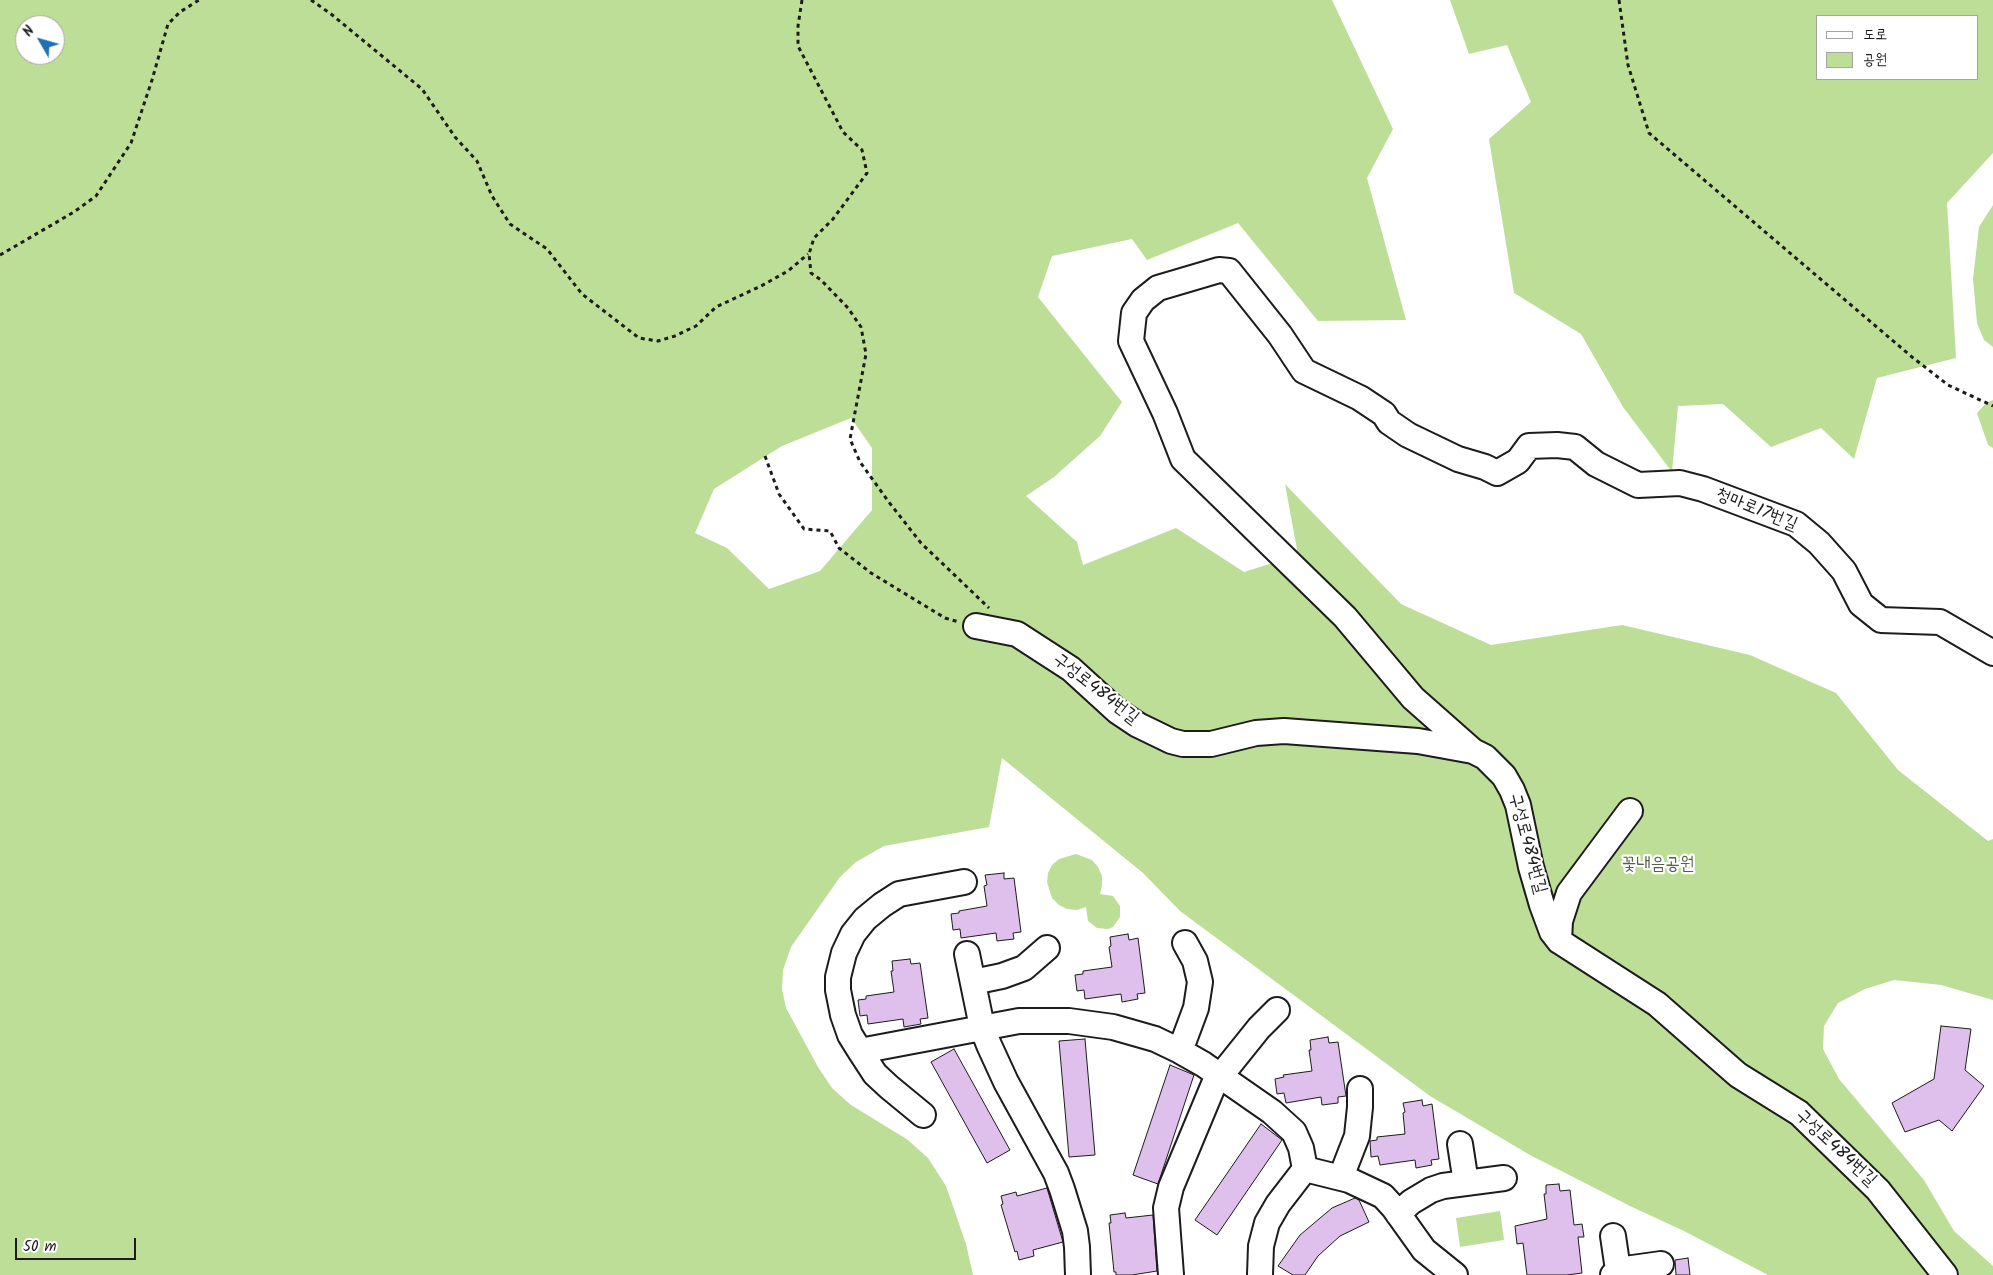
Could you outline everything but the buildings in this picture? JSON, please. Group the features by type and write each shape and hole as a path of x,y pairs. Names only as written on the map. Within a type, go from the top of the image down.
{"street":[{"name":"청마로17번길","path":"1474,752 1413,698 1345,617 1183,459 1165,413 1131,341 1134,313 1143,300 1158,288 1219,270 1229,271 1280,335 1304,371 1360,398 1384,414 1390,422 1408,435 1458,459 1485,467 1497,473 1518,461 1529,446 1557,445 1575,447 1596,464 1638,485 1680,483 1703,489 1796,524 1819,542 1844,571 1861,604 1881,620 1940,622 1993,653"},
{"name":"구성로484번길","path":"976,626 1017,634 1071,669 1117,711 1138,725 1171,741 1183,744 1211,744 1256,733 1284,731 1418,741 1474,752 1485,757 1495,765 1512,790 1518,805 1531,867 1542,905 1552,932 1559,940 1657,1004 1738,1075 1803,1117 1878,1190 1945,1275"},
{"path":"1559,940 1560,922 1569,893 1630,811"},
{"path":"923,1115 882,1080 860,1051 846,1025 838,990 841,966 846,948 853,934 872,913 892,898 907,892 964,882"},
{"path":"1180,1051 1194,1015 1200,982 1195,961 1184,943"},
{"path":"973,982 1002,976 1024,968 1047,948"},
{"path":"967,954 982,1027 998,1065 1036,1139 1056,1173 1062,1189 1078,1247 1078,1275"},
{"path":"1171,1275 1166,1208 1168,1198 1210,1092 1220,1076 1259,1028 1277,1010"},
{"path":"860,1051 982,1027 1034,1020 1089,1022 1132,1032 1180,1051 1220,1076 1289,1125 1301,1148 1305,1169 1278,1204 1268,1223 1261,1246 1260,1275"},
{"path":"1341,1177 1357,1136 1360,1089"},
{"path":"1460,1144 1466,1183"},
{"path":"1305,1169 1341,1177 1383,1196 1424,1250 1455,1275"},
{"path":"1398,1214 1431,1190 1443,1186 1504,1178"},
{"path":"1613,1236 1616,1273 1661,1264"}],"path":[{"path":"0,255 74,212 96,196 130,143 152,80 168,24 180,12 199,0"},
{"path":"311,0 331,14 422,90 455,137 477,162 492,196 510,224 547,249 560,269 582,294 639,338 658,341 675,336 696,326 716,307 788,271 809,254"},
{"path":"801,0 798,46 844,132 862,150 867,173 833,219 814,238 809,254 811,273 821,280 848,308 862,327 866,354 850,439 860,462 921,542 1017,634"},
{"path":"1619,0 1628,65 1649,133 1912,357 1948,385 1993,406"},
{"path":"765,456 779,494 804,529 830,532 839,548 871,573 945,618 976,626"}],"green space":[{"name":"꽃내음공원","path":"0,0 1332,0 1393,129 1367,178 1406,320 1318,321 1238,223 1147,260 1132,239 1052,256 1038,297 1122,402 1100,436 1054,477 1026,496 1077,542 1083,565 1176,528 1244,572 1298,555 1285,484 1401,604 1491,645 1622,625 1750,655 1836,693 1898,770 1988,841 1993,839 1993,1000 1941,985 1894,980 1865,989 1838,1003 1824,1026 1823,1049 1839,1079 1924,1180 1954,1231 1993,1266 1993,1275 1768,1275 1530,1155 1430,1096 1180,911 1143,873 1002,758 989,827 884,846 856,862 840,877 791,947 783,970 782,989 786,1008 818,1067 832,1088 851,1105 908,1140 928,1158 946,1186 966,1244 973,1275 0,1275","holes":["851,418 872,448 872,510 820,571 769,589 727,548 695,533 714,489 782,446"]},
{"path":"1450,0 1993,0 1993,153 1947,203 1956,358 1877,378 1854,459 1821,428 1771,447 1723,404 1678,406 1672,472 1623,407 1581,334 1514,293 1489,139 1531,102 1507,45 1469,54"},
{"path":"1993,205 1993,347 1984,340 1977,323 1973,279 1979,227"},
{"path":"1993,400 1993,448 1988,445 1977,413 1986,403"},
{"path":"1076,854 1092,860 1098,867 1102,876 1100,894 1113,896 1120,906 1120,917 1113,927 1108,929 1097,928 1088,921 1086,907 1077,910 1067,909 1059,905 1052,898 1047,882 1048,873 1052,865 1059,859"},
{"path":"1500,1211 1504,1240 1460,1247 1456,1218"}]}
